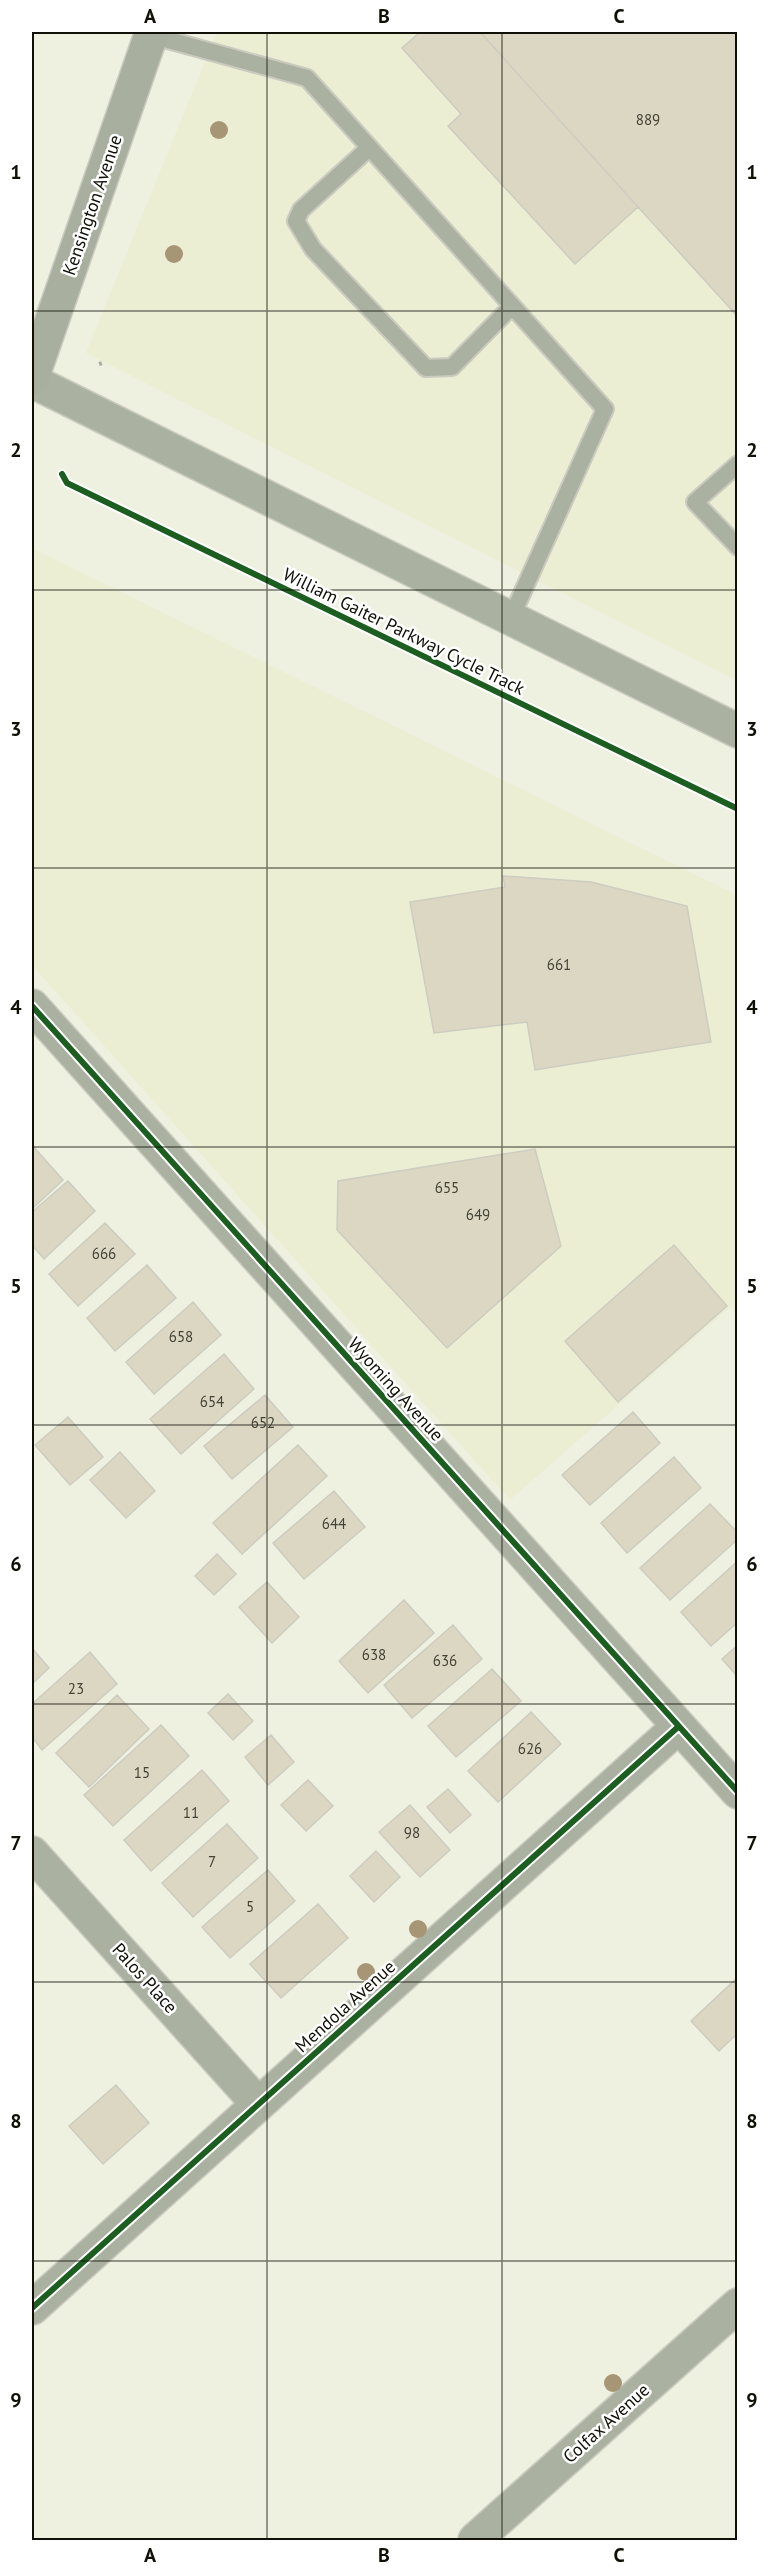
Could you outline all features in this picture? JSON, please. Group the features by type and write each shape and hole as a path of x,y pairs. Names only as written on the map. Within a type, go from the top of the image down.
{"street":[{"name":"Kensington Avenue","path":"32,380 151,34"},
{"path":"32,380 738,731"},
{"name":"Wyoming Avenue","path":"32,1006 738,1792"},
{"name":"Mendola Avenue","path":"32,2308 678,1727"},
{"name":"Palos Place","path":"32,1853 258,2104"},
{"name":"Colfax Avenue","path":"475,2541 738,2305"}],"lane":[{"path":"151,34 307,78 605,409 511,618"},
{"path":"369,148 301,210 297,221 314,249 426,368 452,367 512,306"},
{"path":"738,464 695,502 738,547"}],"path":[{"path":"99,364 105,362"}],"shaded area":[{"path":"217,32 737,32 737,681 86,353"},
{"path":"32,548 737,895 737,1315 730,1307 510,1500 32,965"}],"building":[{"path":"420,32 480,32 638,207 575,264 448,126 461,114 402,48"},
{"path":"480,32 738,32 738,317 638,207"},
{"path":"503,876 591,882 687,906 711,1042 535,1070 527,1022 434,1033 410,902 505,887"},
{"path":"32,1145 63,1180 32,1209"},
{"path":"535,1149 561,1246 447,1348 337,1230 338,1181"},
{"path":"68,1181 95,1211 44,1259 32,1245 32,1212"},
{"path":"105,1223 135,1254 78,1306 49,1274"},
{"path":"674,1245 727,1306 618,1402 565,1341"},
{"path":"147,1265 176,1298 115,1351 87,1318"},
{"path":"193,1302 221,1335 154,1394 126,1362"},
{"path":"224,1354 254,1389 181,1454 150,1419"},
{"path":"265,1395 293,1427 232,1479 204,1446"},
{"path":"633,1412 660,1443 590,1505 562,1475"},
{"path":"68,1417 103,1457 70,1485 35,1445"},
{"path":"298,1445 327,1476 242,1554 213,1523"},
{"path":"120,1452 155,1491 126,1518 90,1480"},
{"path":"674,1457 701,1488 627,1553 601,1523"},
{"path":"334,1491 365,1527 304,1579 273,1543"},
{"path":"710,1504 738,1533 738,1539 670,1600 640,1568"},
{"path":"217,1554 236,1574 214,1595 195,1576"},
{"path":"738,1561 738,1622 711,1646 681,1612"},
{"path":"267,1582 299,1617 272,1643 239,1607"},
{"path":"404,1600 434,1633 368,1693 339,1661"},
{"path":"453,1625 482,1659 412,1718 384,1685"},
{"path":"738,1645 738,1677 722,1659"},
{"path":"32,1648 49,1668 32,1684"},
{"path":"90,1652 117,1684 42,1750 32,1737 32,1704"},
{"path":"492,1669 521,1701 456,1757 428,1726"},
{"path":"228,1694 253,1721 233,1740 208,1713"},
{"path":"117,1695 149,1729 89,1787 56,1753"},
{"path":"531,1712 561,1744 498,1802 468,1771"},
{"path":"161,1725 189,1756 113,1826 84,1795"},
{"path":"271,1735 294,1762 268,1785 245,1757"},
{"path":"202,1770 229,1801 151,1871 124,1840"},
{"path":"308,1780 333,1806 306,1831 281,1805"},
{"path":"448,1789 471,1815 450,1833 427,1807"},
{"path":"410,1805 450,1850 420,1877 379,1832"},
{"path":"227,1824 258,1858 193,1917 162,1883"},
{"path":"376,1851 400,1877 374,1902 350,1876"},
{"path":"268,1870 295,1901 230,1958 202,1927"},
{"path":"318,1904 348,1938 281,1998 250,1964"},
{"path":"738,1977 738,2033 719,2051 691,2021"},
{"path":"116,2085 149,2123 103,2164 69,2126"}],"cycle path":[{"name":"William Gaiter Parkway Cycle Track","path":"62,474 67,483 738,809"},
{"path":"32,1006 738,1792"},
{"path":"32,2308 678,1727"}]}
